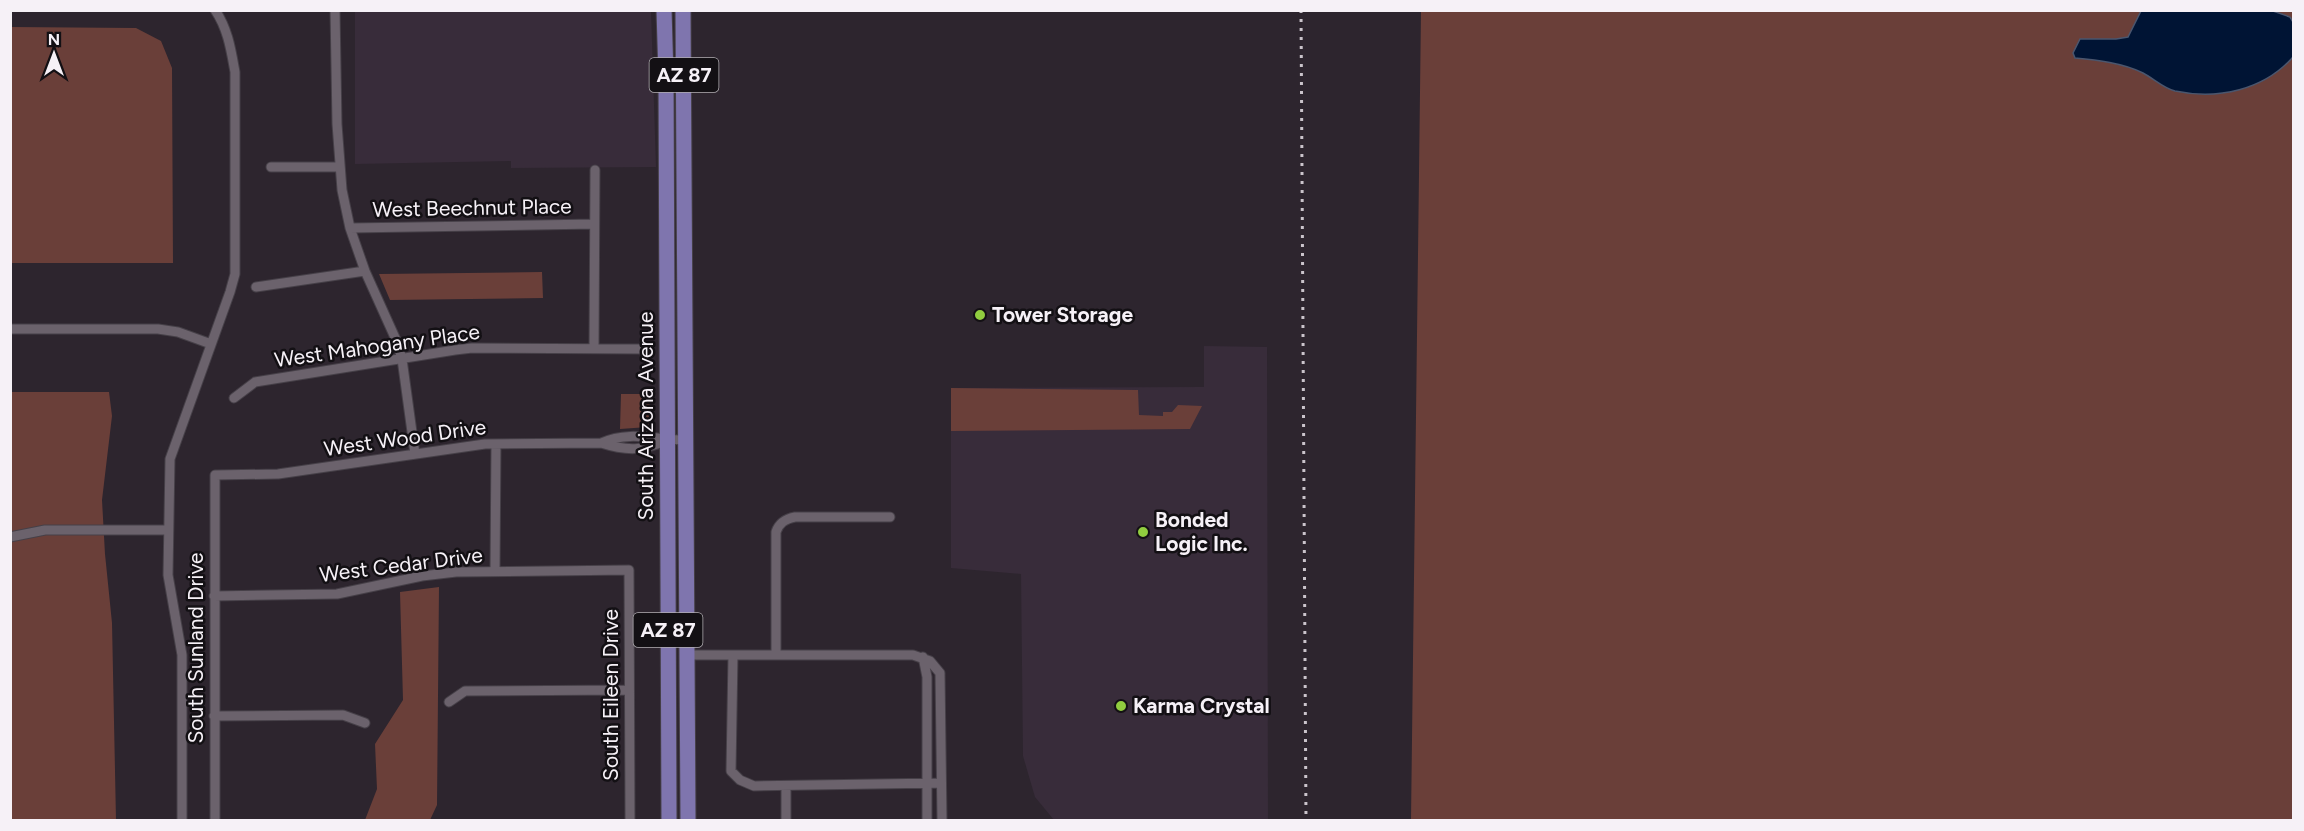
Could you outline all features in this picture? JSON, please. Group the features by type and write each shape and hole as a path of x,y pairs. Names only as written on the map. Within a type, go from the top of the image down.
{"main road":[{"name":"South Arizona Avenue","path":"664,10 669,820"},
{"name":"South Arizona Avenue","path":"683,10 688,820"},
{"path":"666,139 684,139"}],"street":[{"path":"182,820 182,655 168,575 170,459 230,292 234,274 235,72 229,39 215,10"},
{"path":"336,11 339,167 350,228 365,271 397,342 402,359 415,454"},
{"path":"271,167 339,167"},
{"path":"594,348 595,170"},
{"name":"West Beechnut Place","path":"350,228 594,224"},
{"path":"256,287 365,271"},
{"path":"10,329 158,329 178,332 211,344"},
{"name":"West Mahogany Place","path":"234,398 255,382 472,348 639,349"},
{"name":"West Wood Drive","path":"215,475 278,474 474,444 601,443 617,436 650,436 667,440 686,440"},
{"path":"495,571 496,444"},
{"name":"South Sunland Drive","path":"215,475 215,820"},
{"path":"776,655 776,532 783,521 795,517 890,517"},
{"path":"10,537 45,530 168,530"},
{"name":"West Cedar Drive","path":"214,596 337,594 437,574 629,570"},
{"name":"South Eileen Drive","path":"629,570 630,820"},
{"path":"687,655 913,655 930,661 940,673 942,820"},
{"path":"733,655 731,771 740,780 754,786 940,783"},
{"path":"923,657 927,677 927,820"},
{"path":"449,702 465,691 628,690"},
{"path":"214,716 343,715 365,723"},
{"path":"786,786 786,820"}],"shaded area":[{"path":"355,11 651,11 656,167 511,168 511,161 355,164"},
{"path":"1421,11 2293,11 2293,820 1411,820"},
{"path":"11,27 136,28 161,41 172,68 173,263 11,263"},
{"path":"542,272 543,298 390,300 379,274"},
{"path":"1204,346 1267,347 1268,820 1054,820 1035,797 1023,756 1021,574 951,568 951,388 1204,387"},
{"path":"951,388 1138,390 1139,415 1163,416 1163,412 1172,412 1178,405 1202,406 1190,429 951,431"},
{"path":"11,392 109,392 112,416 102,500 112,623 116,820 11,820"},
{"path":"621,394 648,394 652,421 648,427 620,429"},
{"path":"439,587 437,805 430,820 365,820 377,789 375,744 403,700 400,592"}],"water":[{"path":"2141,11 2273,11 2290,17 2293,22 2293,57 2268,78 2254,85 2224,93 2208,94 2175,91 2127,67 2075,58 2073,53 2080,39 2128,37"}],"railway":[{"path":"1301,10 1306,820"}],"place":[{"name":"Tower Storage","path":"980,315"},
{"name":"Bonded Logic Inc.","path":"1143,532"},
{"name":"Karma Crystal","path":"1121,706"}]}
